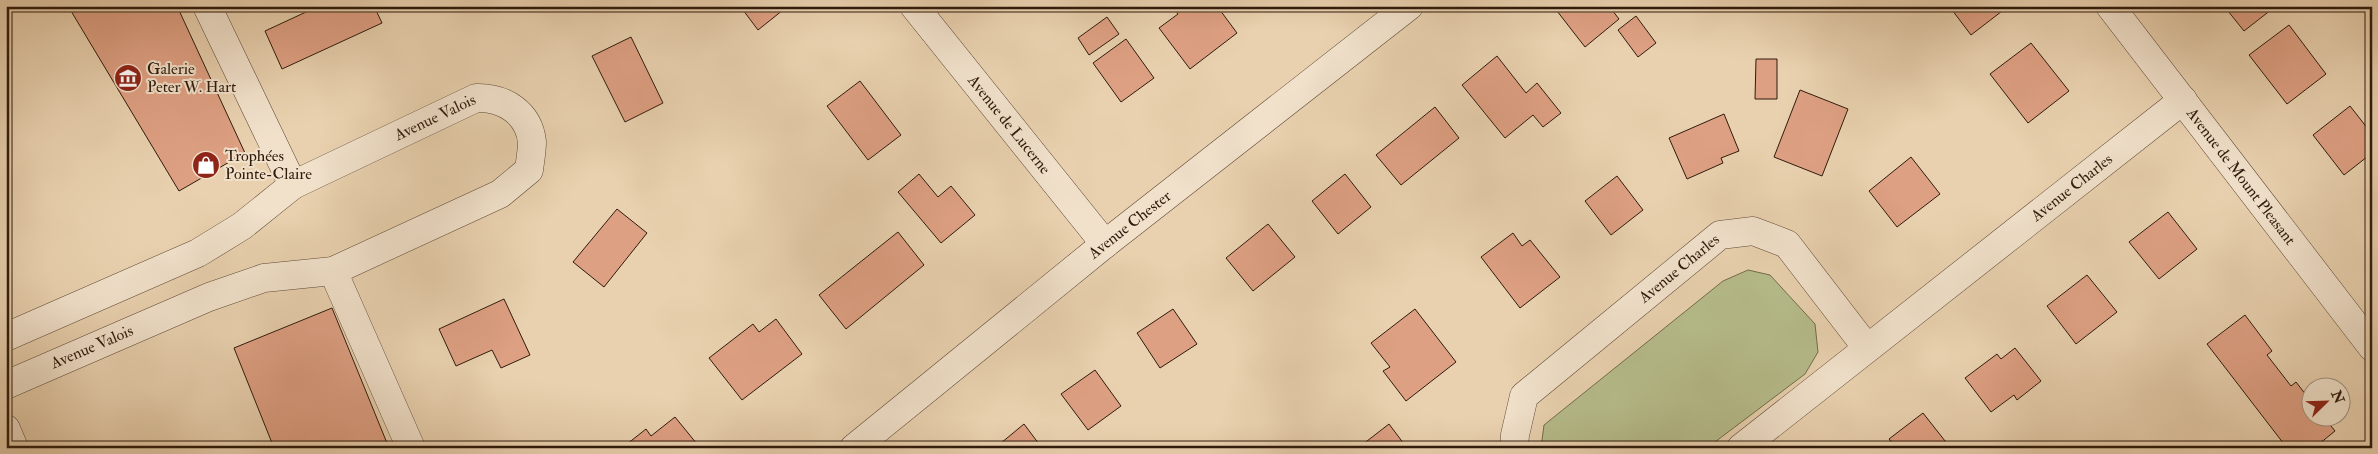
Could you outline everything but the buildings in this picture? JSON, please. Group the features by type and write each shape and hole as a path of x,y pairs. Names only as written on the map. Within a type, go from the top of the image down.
{"street":[{"path":"207,6 293,185"},
{"name":"Avenue de Lucerne","path":"914,6 1105,244"},
{"name":"Avenue Chester","path":"854,448 1105,244 1409,6"},
{"name":"Avenue de Mount Pleasant","path":"2110,6 2372,347"},
{"name":"Avenue Valois","path":"6,337 198,253 242,226 293,185 476,98 488,98 507,104 529,124 532,144 529,170 500,194 333,270 264,278 208,298 6,385"},
{"name":"Avenue Charles","path":"1741,448 2183,100"},
{"name":"Avenue Charles","path":"1514,448 1524,396 1720,235 1753,231 1787,244 1867,348"},
{"path":"333,270 411,448"},
{"path":"6,429 14,448"}],"green space":[{"path":"1748,270 1770,275 1815,324 1818,352 1805,374 1707,448 1541,448 1544,425 1723,281"}],"place":[{"name":"Galerie Peter W. Hart","path":"128,78"},
{"name":"Trophées Pointe-Claire","path":"206,165"}]}
